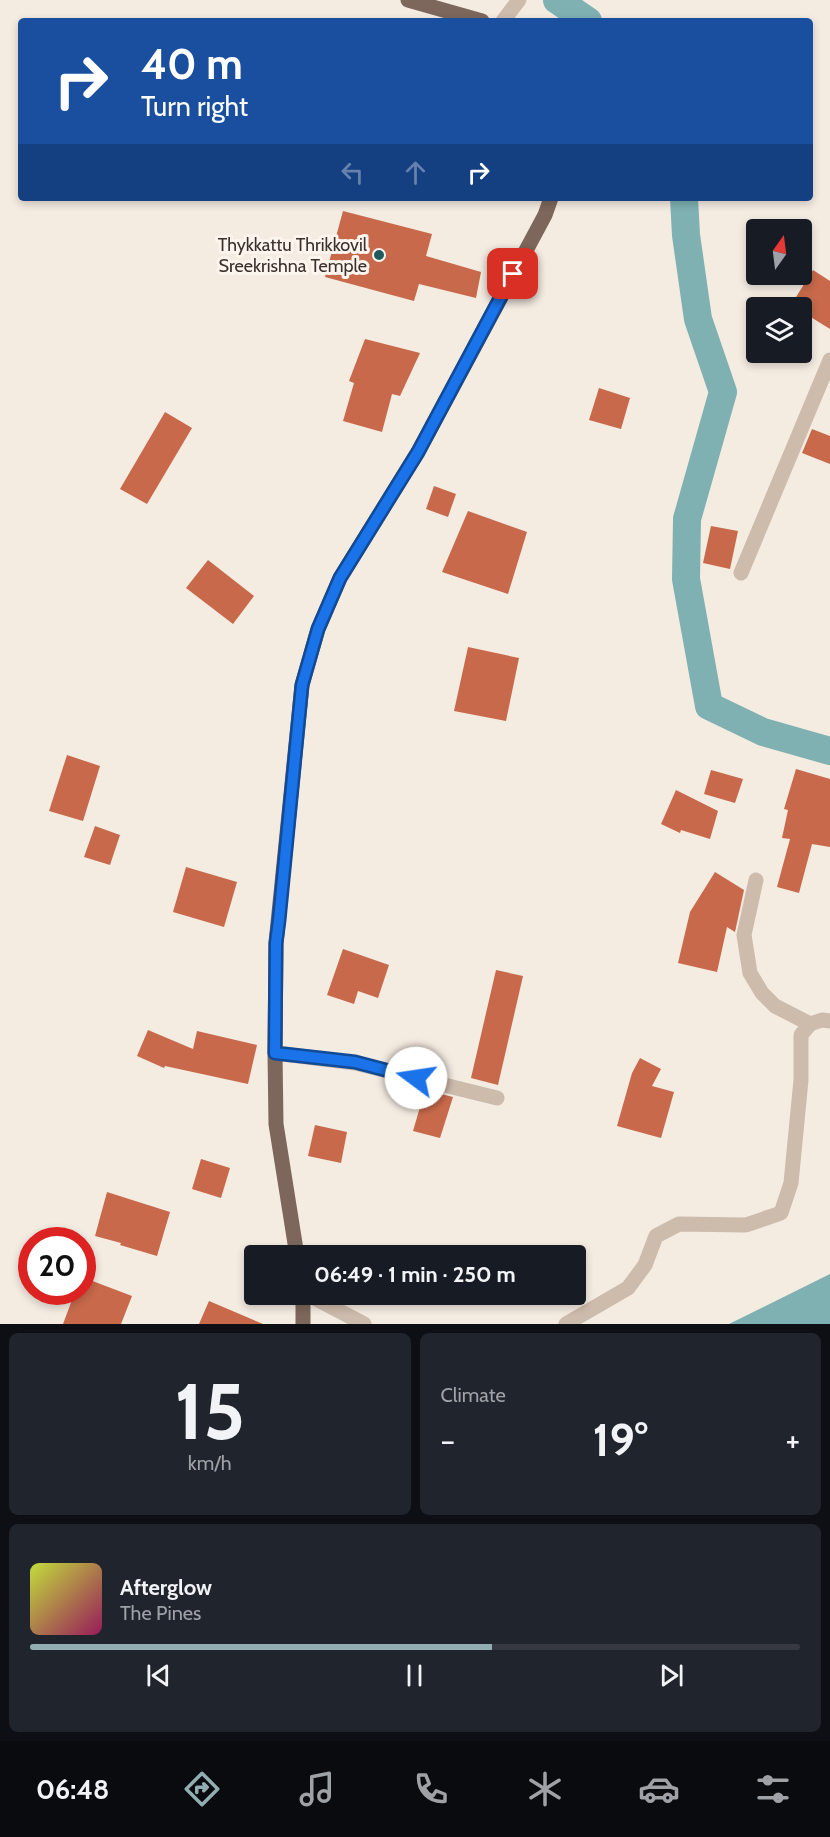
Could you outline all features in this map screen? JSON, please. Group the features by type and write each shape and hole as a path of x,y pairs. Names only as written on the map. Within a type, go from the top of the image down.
{"main road":[{"path":"408,0 471,18"},
{"path":"295,1245 276,1124 276,943 302,685 318,629 340,578 418,452 540,225 550,201"},
{"path":"303,1324 304,1305"}],"street":[{"path":"505,18 517,2"},
{"path":"741,573 830,360"},
{"path":"756,880 744,935 750,973 762,993 775,1006 810,1024"},
{"path":"567,1324 628,1288 645,1265 656,1236 679,1224 746,1225 781,1213 791,1183 801,1080 801,1035 810,1024 830,1020"},
{"path":"275,1053 355,1062 497,1098"},
{"path":"327,1305 364,1324"}],"water":[{"path":"830,1274 830,1324 729,1324"}],"building":[{"name":"Thykkattu Thrikkovil Sreekrishna Temple","path":"343,211 432,234 426,256 481,272 476,298 419,284 414,301 325,277"},
{"path":"813,270 830,281 830,329 812,318 812,297 796,297 804,285 812,285"},
{"path":"365,339 420,353 400,396 392,394 382,432 343,421 354,383 349,381"},
{"path":"599,388 630,398 621,429 589,420"},
{"path":"165,412 192,428 147,504 120,489"},
{"path":"812,429 830,436 830,464 802,453"},
{"path":"434,486 456,494 448,517 426,509"},
{"path":"468,511 527,532 508,594 442,572"},
{"path":"711,526 738,531 730,569 703,563"},
{"path":"208,560 254,596 233,624 186,588"},
{"path":"468,647 519,658 506,721 454,711"},
{"path":"67,755 100,766 83,821 49,811"},
{"path":"796,769 830,779 830,847 812,844 799,893 777,887 790,839 782,838 788,810 784,809"},
{"path":"711,770 743,779 735,803 704,794"},
{"path":"676,790 718,811 710,839 681,830 680,833 661,824"},
{"path":"95,826 120,835 110,865 84,857"},
{"path":"186,867 237,882 224,927 173,912"},
{"path":"715,872 744,890 735,932 727,927 717,972 678,963 690,912"},
{"path":"343,949 389,965 378,998 358,991 354,1004 327,995"},
{"path":"496,970 523,976 498,1085 471,1078"},
{"path":"148,1030 193,1049 197,1031 257,1045 248,1084 165,1066 164,1068 137,1056"},
{"path":"640,1058 661,1069 652,1086 674,1092 661,1138 617,1126 632,1073"},
{"path":"425,1090 453,1097 440,1138 413,1131"},
{"path":"315,1125 347,1132 341,1163 308,1156"},
{"path":"201,1159 230,1168 221,1198 192,1189"},
{"path":"107,1192 170,1212 157,1256 96,1236"},
{"path":"96,1282 132,1296 121,1324 63,1324 70,1305 96,1305"},
{"path":"209,1301 263,1324 199,1324"}],"waterway":[{"path":"557,0 584,18"},
{"path":"684,201 686,235 698,319 723,392 687,519 686,579 709,706 763,732 830,751"}],"place":[{"name":"Thykkattu Thrikkovil Sreekrishna Temple","path":"379,255"}],"route":[{"path":"416,1078 355,1062 275,1053 276,943 302,685 318,629 340,578 418,452 513,274"}]}
